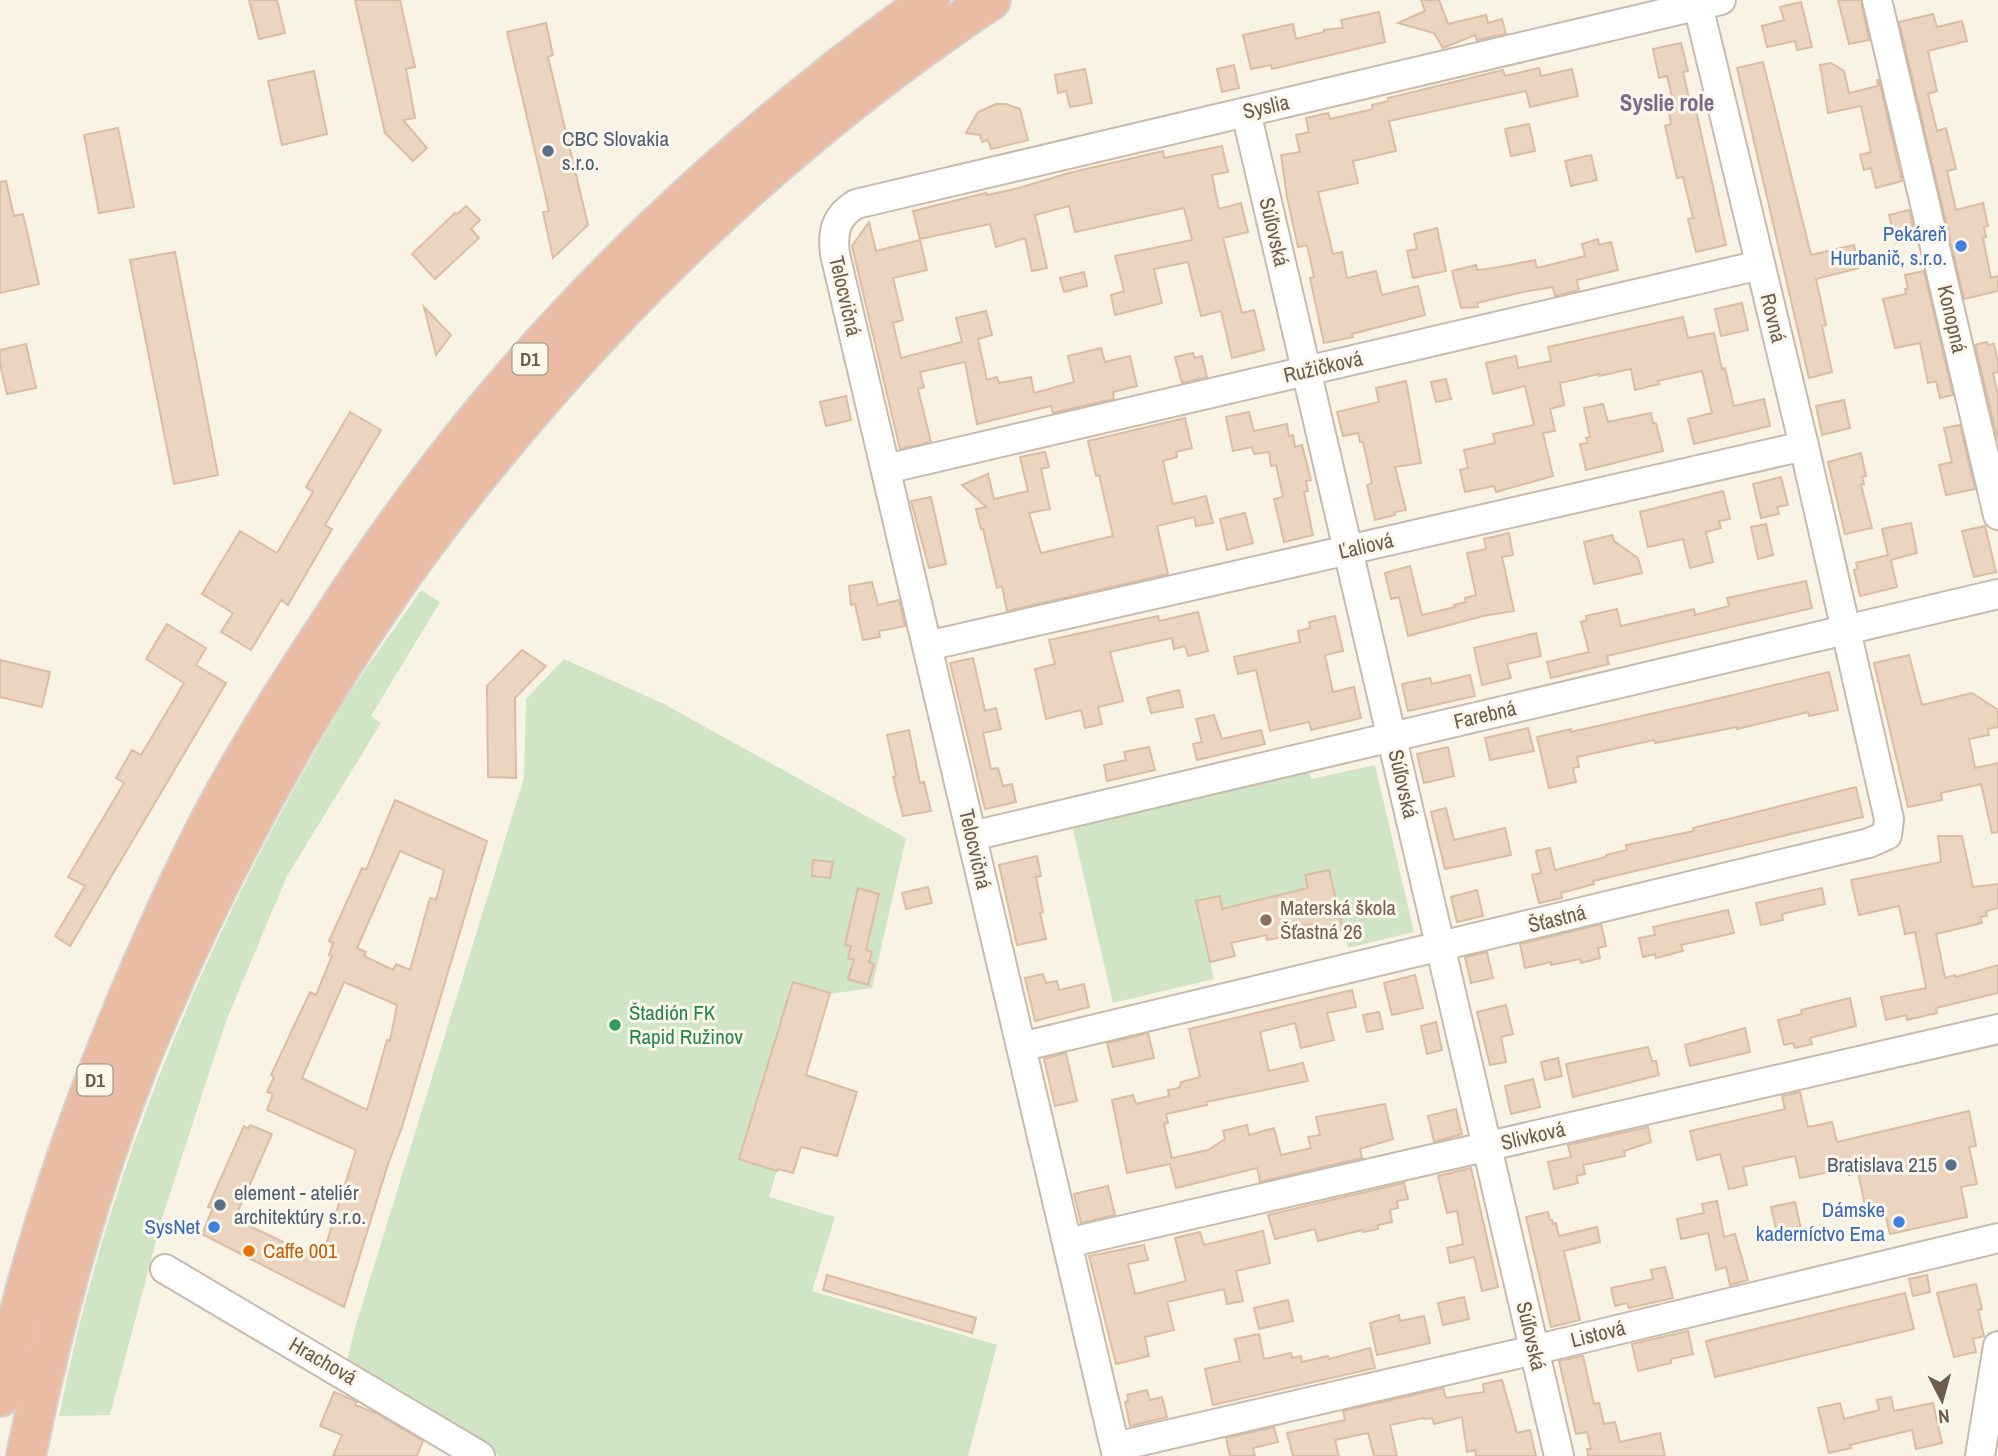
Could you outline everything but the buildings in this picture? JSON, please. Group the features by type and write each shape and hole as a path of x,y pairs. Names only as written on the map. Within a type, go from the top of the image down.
{"highway":[{"name":"D1","path":"26,1456 15,1385 42,1229 81,1115 124,1006 170,902 222,799 293,679 365,569 440,466 518,372 598,287 726,162 878,37 930,0"},
{"name":"D1","path":"15,1385 80,1236 116,1126 156,1021 203,916 255,814 324,693 391,589 461,495 543,397 612,319 674,257 821,126 991,0"}],"street":[{"name":"Konopná","path":"1877,0 1998,515"},
{"name":"Syslia","path":"833,241 839,217 856,204 1709,3"},
{"name":"Rovná","path":"1709,3 1760,265 1847,630"},
{"name":"Súľovská","path":"1246,111 1392,737 1431,948 1487,1147 1559,1456"},
{"name":"Telocvičná","path":"833,241 1116,1451"},
{"name":"Ružičková","path":"886,469 1760,265"},
{"name":"Ľaliová","path":"927,646 1804,446"},
{"name":"Farebná","path":"972,836 1998,594"},
{"name":"Šťastná","path":"1021,1047 1869,844 1887,835 1889,819 1847,630"},
{"name":"Slivková","path":"1067,1243 1998,1030"},
{"name":"Listová","path":"1116,1451 1998,1238"},
{"name":"Hrachová","path":"165,1269 480,1456"},
{"path":"1980,1456 1998,1346"}],"green space":[{"path":"421,590 440,602 371,716 381,723 287,876 226,1021 163,1215 110,1415 59,1416 80,1323 105,1232 168,1052 206,965 247,879 338,712"},
{"path":"564,659 662,703 906,838 872,988 830,994 769,1197 835,1217 812,1291 997,1345 968,1456 499,1456 346,1365 355,1328 524,778 526,699"},
{"path":"1375,765 1414,932 1348,948 1329,870 1306,875 1308,888 1222,909 1219,896 1196,901 1214,979 1113,1003 1071,821 1308,766 1311,779"}],"place":[{"name":"CBC Slovakia s.r.o.","path":"548,151"},
{"name":"Pekáreň Hurbanič, s.r.o.","path":"1961,246"},
{"name":"Materská škola Šťastná 26","path":"1266,920"},
{"name":"Štadión FK Rapid Ružinov","path":"615,1025"},
{"name":"Bratislava 215","path":"1951,1165"},
{"name":"element - ateliér architektúry s.r.o.","path":"220,1205"},
{"name":"Dámske kaderníctvo Ema","path":"1899,1222"},
{"name":"SysNet","path":"214,1227"},
{"name":"Caffe 001","path":"249,1251"}],"district":[{"name":"Syslie role","path":"1667,103"}]}
